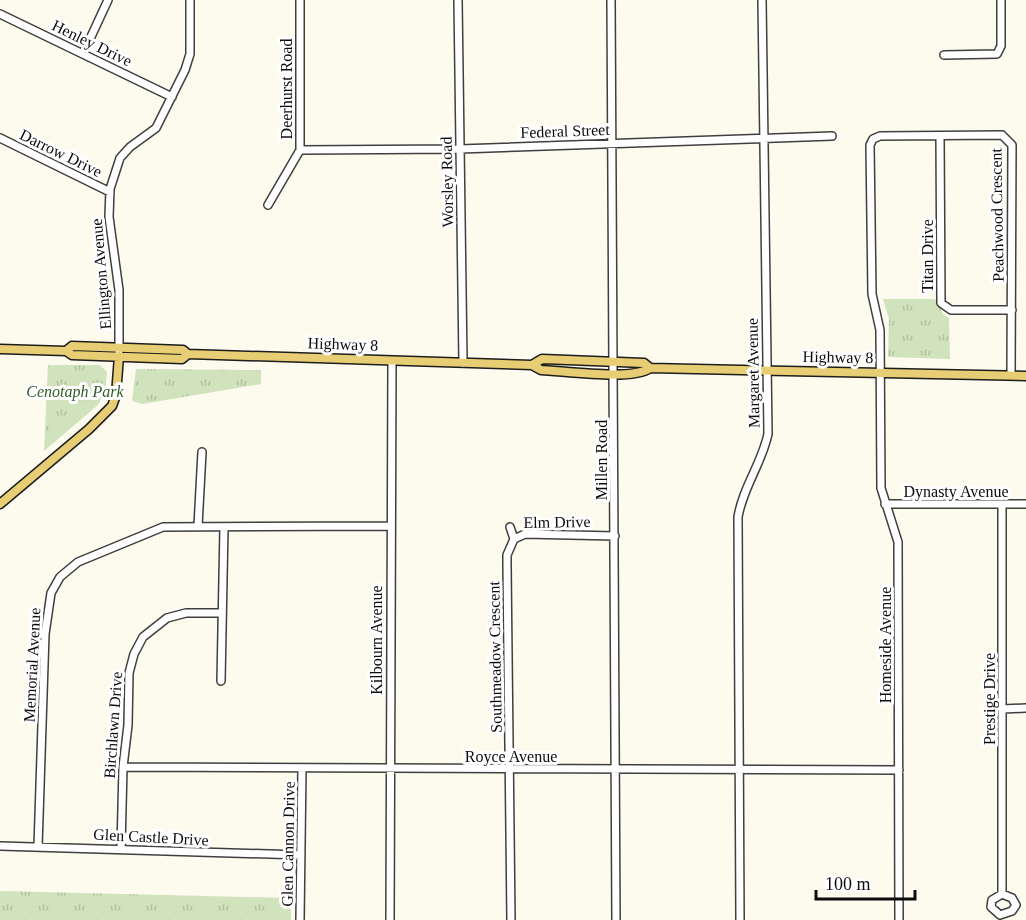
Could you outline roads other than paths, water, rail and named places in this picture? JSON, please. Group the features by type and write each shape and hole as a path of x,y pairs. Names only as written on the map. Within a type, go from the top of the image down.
{"main road":[{"name":"Highway 8","path":"66,351 72,346 119,346 183,350 188,354 532,365 541,370 614,374 644,373 650,368"},
{"name":"Highway 8","path":"0,349 66,351 72,355 182,359 188,354"},
{"path":"0,504 108,411 116,395 119,356"},
{"name":"Highway 8","path":"532,365 542,359 644,363 650,368 1026,376"}],"street":[{"path":"83,54 108,0"},
{"name":"Ellington Avenue","path":"119,356 118,286 109,230 110,192 120,158 130,147 156,128 185,70 190,54 190,0"},
{"name":"Deerhurst Road","path":"268,205 300,150 300,0"},
{"name":"Worsley Road","path":"458,0 463,363"},
{"name":"Millen Road","path":"611,0 616,920"},
{"name":"Margaret Avenue","path":"740,920 738,516 744,491 765,446 768,434 762,0"},
{"path":"944,55 997,54 1001,46 1001,0"},
{"name":"Henley Drive","path":"0,14 172,97"},
{"name":"Peachwood Crescent","path":"880,372 880,330 872,294 870,145 880,135 1002,135 1012,145 1011,375"},
{"name":"Federal Street","path":"300,150 460,148 832,136"},
{"name":"Titan Drive","path":"940,136 941,303 951,310 1012,310"},
{"name":"Darrow Drive","path":"0,138 110,192"},
{"name":"Kilbourn Avenue","path":"390,920 392,361"},
{"name":"Homeside Avenue","path":"880,372 881,488 898,542 899,920"},
{"path":"198,526 202,452"},
{"name":"Dynasty Avenue","path":"885,504 1026,504"},
{"name":"Prestige Drive","path":"1002,504 1002,894"},
{"path":"221,681 224,526"},
{"name":"Memorial Avenue","path":"38,847 45,634 51,593 60,577 78,562 163,527 390,526"},
{"name":"Elm Drive","path":"510,527 514,539 525,534 615,536"},
{"name":"Southmeadow Crescent","path":"511,920 507,555 514,539"},
{"name":"Birchlawn Drive","path":"121,848 123,767 128,725 130,663 143,637 158,623 177,615 222,613"},
{"path":"1003,709 1026,708"},
{"name":"Royce Avenue","path":"123,767 899,770"},
{"name":"Glen Cannon Drive","path":"300,920 302,768"},
{"name":"Glen Castle Drive","path":"0,846 121,848 194,854 301,855"}],"park label":[{"name":"Cenotaph Park","path":"75,391"}]}
